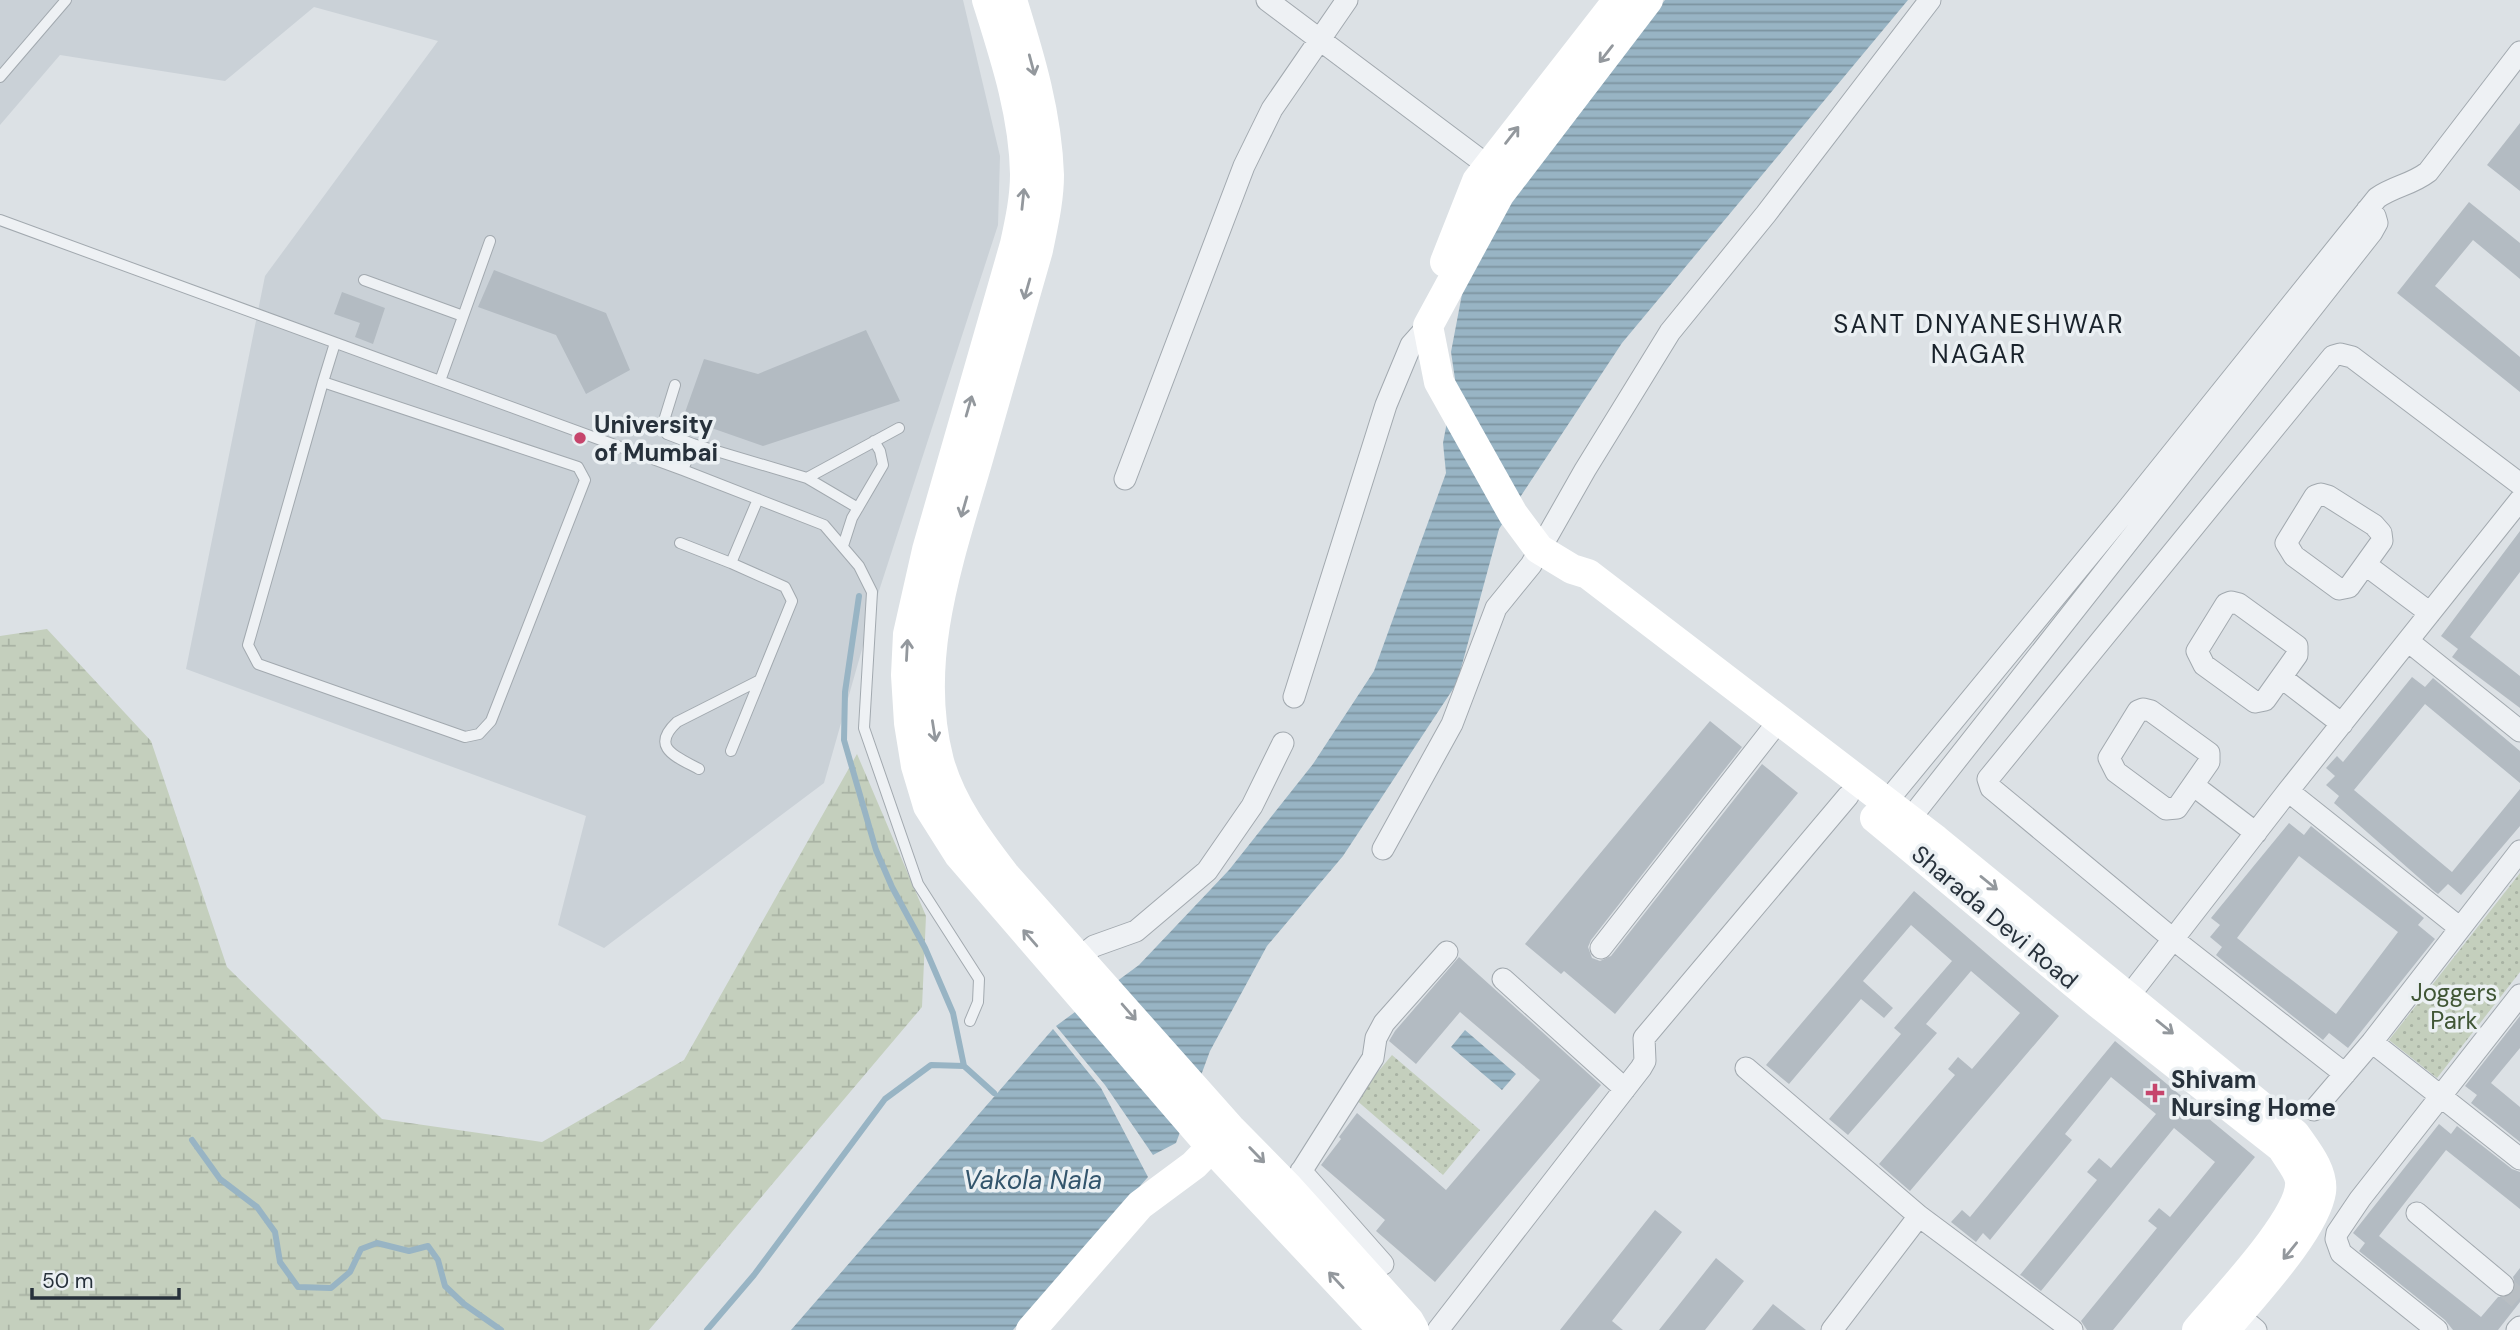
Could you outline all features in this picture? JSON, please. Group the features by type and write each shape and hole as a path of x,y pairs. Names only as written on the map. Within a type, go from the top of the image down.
{"street":[{"path":"988,0 1019,108 1025,176 1015,244 939,553 929,676 932,721 939,761 953,798 973,834 1005,874 1082,959 1201,1115 1221,1138 1382,1265 1414,1330"},
{"path":"1012,0 1042,104 1049,177 1046,208 1038,250 939,553 908,634 906,676 909,723 916,766 928,806 959,855 1074,989 1201,1115"},
{"path":"1267,0 1499,174"},
{"path":"1125,478 1244,166 1272,109 1347,0"},
{"path":"1571,81 1618,0"},
{"path":"1539,549 1513,514 1439,382 1432,317 1440,274 1475,216 1477,181 1499,174 1571,81 1648,0"},
{"path":"1383,849 1452,724 1496,608 1527,571 1670,332 1766,214 1930,0"},
{"path":"1891,819 1952,766 2265,353 2376,198 2388,190 2415,182 2428,172 2520,52"},
{"path":"1294,697 1386,405 1411,345 1432,317"},
{"path":"1891,819 1929,750 2117,522 2265,353"},
{"path":"2345,1074 2173,939 1991,788 1988,779 2333,356 2340,354 2352,357 2520,484"},
{"path":"2315,496 2328,496 2374,525 2381,533 2382,541 2366,565 2349,587 2339,589 2294,556 2286,543 2315,496"},
{"path":"2110,991 2173,939 2520,500"},
{"name":"Sharada Devi Road","path":"1539,549 1572,569 1582,590 1745,704 1770,732 1848,796 1936,840 2110,991 2282,1148 2300,1179 2298,1198 2284,1225 2197,1330"},
{"path":"2366,565 2430,613"},
{"path":"2226,604 2239,604 2297,646 2297,655 2282,678 2265,701 2255,702 2204,665 2197,651 2226,604"},
{"path":"2408,641 2520,731"},
{"path":"2282,678 2342,724"},
{"path":"1745,704 1891,819"},
{"path":"2138,711 2151,711 2209,753 2209,762 2193,785 2177,808 2166,809 2116,772 2109,758 2138,711"},
{"path":"1601,948 1770,732"},
{"path":"1082,959 1094,946 1136,931 1207,871 1252,806 1283,743"},
{"path":"1929,750 1952,766"},
{"path":"2193,785 2256,833"},
{"path":"2288,791 2460,928"},
{"path":"1438,1330 1625,1089 1644,1061 1644,1038 1848,796"},
{"name":"Sharada Devi Road","path":"1891,819 2295,1134 2317,1168 2322,1191 2301,1236 2240,1325"},
{"path":"2314,1110 2372,1042 2520,851"},
{"path":"1286,1189 1373,1058 1377,1038 1384,1023 1447,952"},
{"path":"1503,979 1625,1089"},
{"path":"2437,1330 2341,1253 2336,1240 2337,1234 2360,1199 2520,995"},
{"path":"2372,1042 2520,1159"},
{"path":"1746,1068 1919,1216 2072,1330"},
{"path":"1031,1330 1140,1205 1194,1165 1221,1138"},
{"path":"1286,1189 1383,1330"},
{"path":"2417,1213 2503,1285"},
{"path":"1832,1330 1919,1216"}],"lane":[{"path":"0,77 66,0"},
{"path":"0,220 683,470 824,525 859,566 872,592 864,727 918,884 979,979 978,1002 970,1021"},
{"path":"440,381 490,241"},
{"path":"364,280 463,316"},
{"path":"323,382 578,467 585,480 491,721 479,734 465,737 258,664 248,645 323,382 335,343"},
{"path":"675,385 662,426 667,434 807,478 858,508"},
{"path":"807,478 899,428"},
{"path":"843,546 858,508 883,465 880,451 874,441"},
{"path":"683,470 693,444"},
{"path":"731,563 758,499"},
{"path":"680,543 785,587 793,601 731,751"},
{"path":"699,769 669,752 664,742 667,731 677,722 760,680"}],"shaded area":[{"name":"University of Mumbai","path":"0,0 963,0 1000,156 998,225 876,600 824,783 604,948 558,925 586,816 186,669 265,276 438,41 314,7 225,81 60,55 0,125"}],"green space":[{"path":"47,629 151,741 227,967 382,1119 542,1142 684,1060 857,754 926,916 922,1007 649,1330 0,1330 0,636"},
{"name":"Joggers Park","path":"2520,873 2520,972 2437,1078 2389,1040"},
{"path":"1392,1055 1480,1130 1443,1175 1355,1099"}],"water":[{"path":"1665,0 1908,0 1622,343 1499,529 1457,683 1343,856 1267,946 1210,1051 1176,1143 1153,1155 1105,1085 1056,1026 1139,965 1229,870 1313,764 1374,671 1446,473 1443,443 1455,379 1451,352 1466,273 1526,168"},
{"name":"Vakola Nala","path":"1053,1029 1101,1088 1148,1177 1013,1330 791,1330"},
{"path":"1465,1030 1516,1074 1502,1090 1451,1047"}],"building":[{"path":"2520,123 2520,191 2487,165"},
{"path":"2469,202 2520,243 2520,279 2473,240 2435,286 2520,357 2520,392 2397,293"},
{"path":"494,270 606,313 630,370 586,394 556,335 478,307"},
{"path":"342,292 385,308 373,344 355,337 360,323 334,314"},
{"path":"866,330 900,401 763,446 683,418 704,359 758,374"},
{"path":"2520,531 2520,572 2470,637 2520,676 2520,708 2452,657 2458,649 2441,636"},
{"path":"2412,677 2425,687 2433,678 2520,751 2520,783 2425,704 2354,790 2452,872 2520,789 2520,826 2461,895 2448,884 2438,894 2434,891 2334,803 2339,796 2326,785 2335,776 2326,768 2337,756 2343,762"},
{"path":"1710,721 1742,747 1591,940 1588,947 1592,958 1600,961 1611,956 1762,764 1798,793 1615,1014 1564,971 1561,974 1525,944"},
{"path":"2289,823 2304,835 2311,826 2424,918 2418,925 2435,939 2348,1048 2329,1033 2323,1040 2216,955 2222,947 2210,937 2220,925 2211,918","holes":["2299,856 2398,932 2336,1014 2237,938"]},
{"path":"1914,891 2059,1016 1910,1191 1879,1164 1955,1075 1948,1069 1958,1057 1972,1069 2020,1013 1971,971 1926,1024 1937,1033 1848,1135 1829,1119 1901,1034 1894,1028 1952,961 1911,925 1863,981 1893,1008 1884,1018 1861,999 1789,1084 1766,1065"},
{"path":"1459,957 1601,1085 1435,1282 1376,1231 1385,1220 1321,1165 1357,1113 1446,1190 1540,1080 1460,1012 1416,1064 1389,1041"},
{"path":"2520,1016 2520,1048 2491,1083 2520,1107 2520,1142 2471,1103 2477,1095 2465,1086"},
{"path":"2115,1041 2255,1157 2113,1330 2087,1330 2081,1321 2157,1228 2148,1221 2159,1208 2170,1217 2215,1162 2174,1128 2041,1291 2020,1275 2097,1180 2087,1172 2099,1158 2111,1168 2156,1114 2111,1077 2065,1134 2072,1140 1990,1240 1983,1233 1976,1242 1951,1222 1962,1210 1970,1217"},
{"path":"2439,1124 2451,1134 2457,1126 2512,1169 2520,1172 2520,1209 2446,1150 2379,1236 2481,1317 2498,1297 2507,1297 2513,1293 2516,1287 2513,1277 2520,1268 2520,1302 2498,1330 2453,1330 2445,1320 2359,1251 2365,1243 2353,1233"},
{"path":"1655,1210 1682,1232 1612,1321 1623,1330 1560,1330"},
{"path":"1716,1258 1744,1281 1705,1330 1659,1330"},
{"path":"1773,1304 1806,1330 1752,1330"}],"waterway":[{"path":"859,596 845,692 844,740 876,850 892,887 925,948 953,1013 964,1066"},
{"path":"707,1330 754,1275 885,1099 931,1065 964,1066 994,1093"},
{"path":"192,1140 220,1179 257,1207 275,1232 280,1262 298,1287 331,1288 350,1272 361,1249 377,1243 409,1251 428,1246 438,1260 445,1286 464,1304 501,1330"}],"tunnel":[{"path":"2503,1285 2520,1300"}],"place":[{"name":"University of Mumbai","path":"580,438"},
{"name":"Shivam Nursing Home","path":"2155,1093"}],"district":[{"name":"SANT DNYANESHWAR NAGAR","path":"1979,339"}]}
